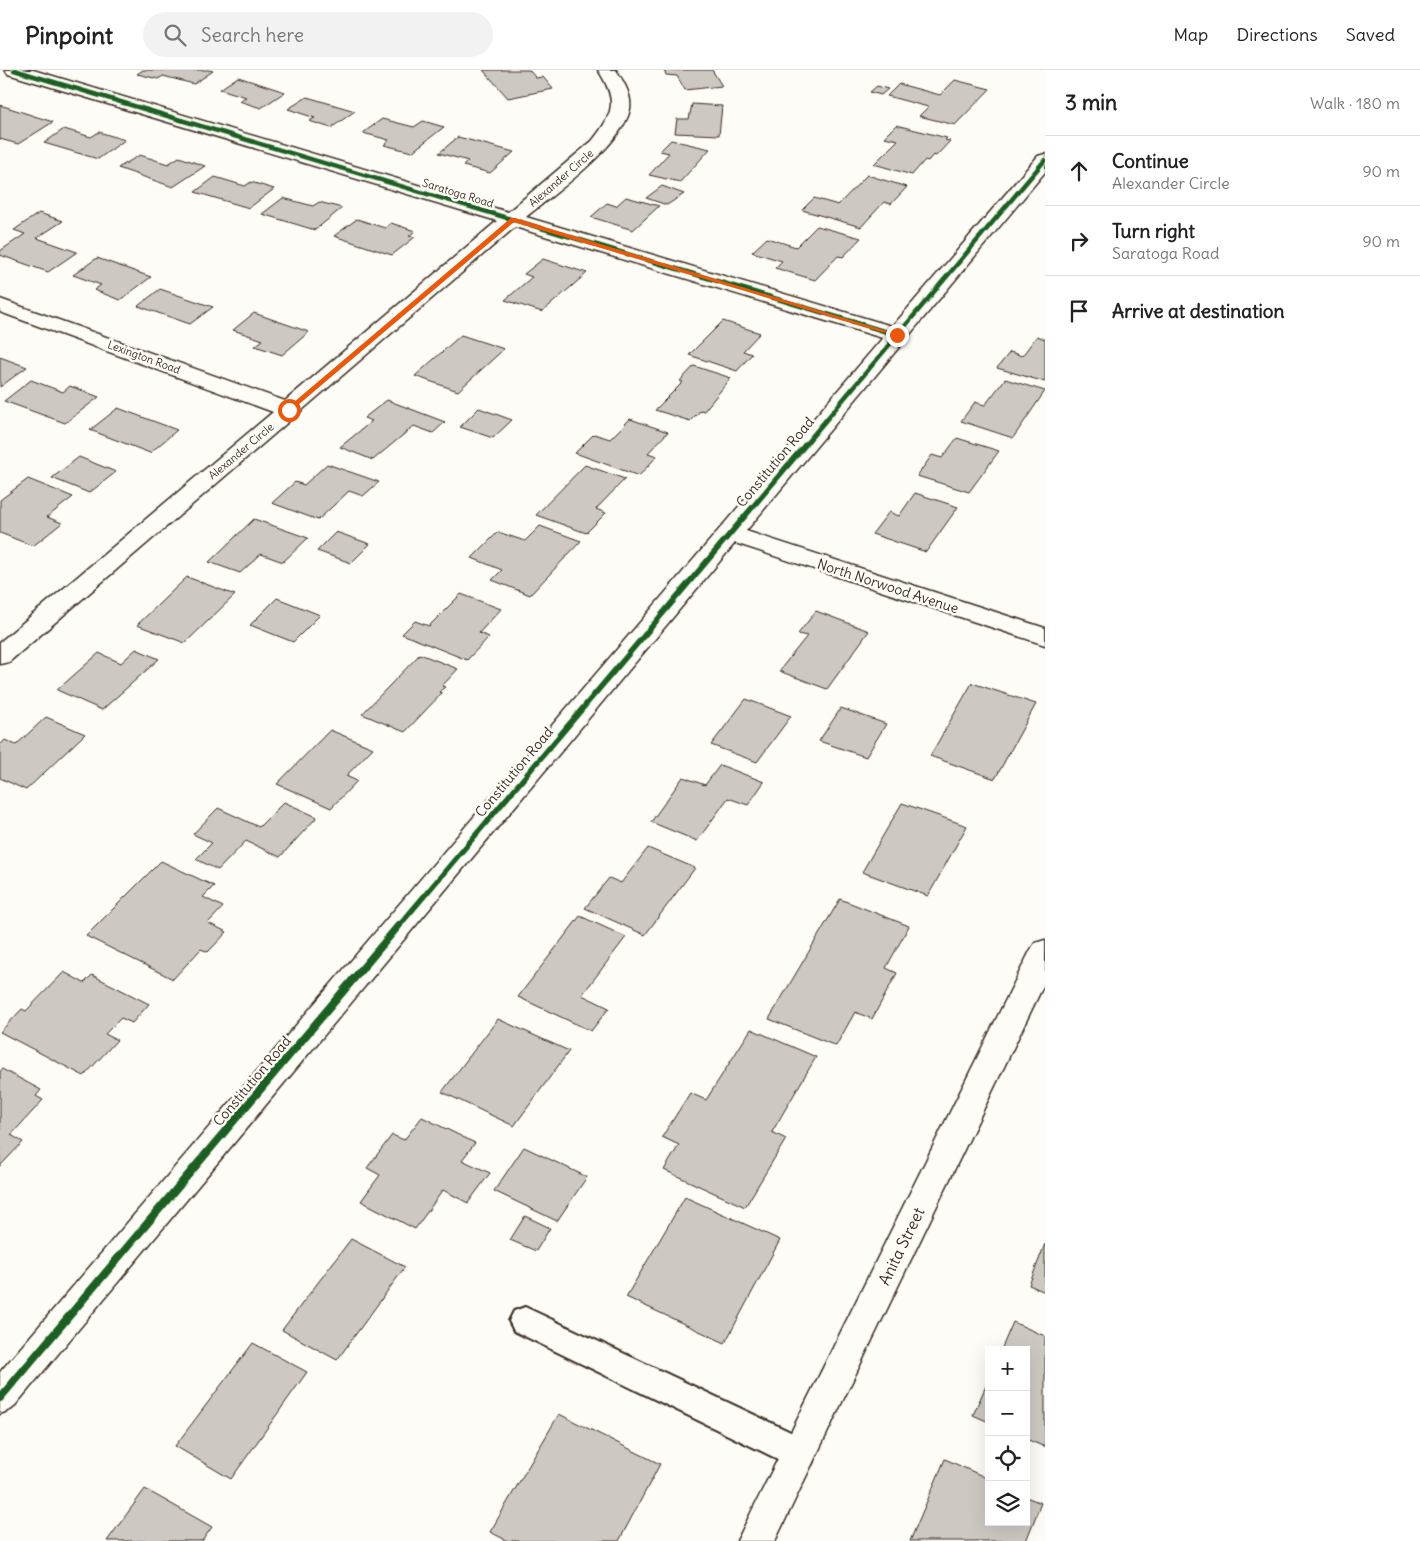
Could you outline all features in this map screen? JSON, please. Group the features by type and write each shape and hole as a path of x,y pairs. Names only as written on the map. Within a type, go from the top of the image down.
{"street":[{"name":"Saratoga Road","path":"14,70 897,335"},
{"name":"Alexander Circle","path":"0,656 599,145 615,125 622,106 619,86 607,70"},
{"name":"Constitution Road","path":"0,1398 1045,160"},
{"name":"Lexington Road","path":"0,305 289,410"},
{"name":"North Norwood Avenue","path":"731,534 1045,637"},
{"name":"Anita Street","path":"760,1540 800,1453 1045,951"}],"lane":[{"path":"525,1321 800,1453"}],"building":[{"path":"143,70 213,71 194,84 163,76 158,79 137,74"},
{"path":"483,70 529,70 536,78 543,77 553,89 508,98"},
{"path":"664,70 712,70 722,86 685,90 677,76 666,75"},
{"path":"238,77 285,92 261,108 239,101 246,97 220,89"},
{"path":"955,80 990,89 955,125 919,116 928,107 887,96 899,84 940,95"},
{"path":"877,86 888,89 881,95 870,92"},
{"path":"307,97 355,111 331,128 309,121 315,118 288,109"},
{"path":"692,104 722,106 719,135 675,133 677,119 689,119"},
{"path":"0,105 53,122 18,144 0,139"},
{"path":"382,119 414,127 423,121 444,127 412,152 384,145 389,140 363,133"},
{"path":"896,125 947,138 945,140 950,141 936,156 933,155 928,161 925,160 912,175 874,164 898,140 884,137"},
{"path":"64,129 91,137 99,132 125,140 98,159 44,143"},
{"path":"458,137 514,152 490,173 463,166 468,161 439,153"},
{"path":"671,140 710,149 680,182 649,175 669,153 660,151"},
{"path":"140,155 168,164 179,157 205,166 173,187 118,168"},
{"path":"867,175 907,187 891,204 884,202 861,227 802,210 814,198 838,205"},
{"path":"215,177 245,186 251,182 274,189 249,208 195,192"},
{"path":"662,186 684,194 667,205 646,198"},
{"path":"626,197 659,206 633,230 591,217 607,203 616,206"},
{"path":"283,198 313,206 319,202 342,208 315,230 262,214"},
{"path":"39,213 63,221 37,238 77,252 48,272 0,255 0,251 25,234 14,230"},
{"path":"357,219 385,228 391,223 415,231 409,236 415,237 392,255 334,236"},
{"path":"817,226 861,238 843,257 838,256 815,280 775,268 782,261 752,252 767,238 796,247"},
{"path":"97,258 151,277 120,300 94,290 101,285 73,275"},
{"path":"543,259 587,273 542,312 505,300 532,277 524,274"},
{"path":"160,289 213,307 190,324 138,306"},
{"path":"254,313 309,332 282,355 255,346 263,340 233,330"},
{"path":"723,321 760,333 743,351 752,354 737,371 689,355"},
{"path":"461,335 504,349 458,391 415,376"},
{"path":"1037,336 1045,339 1045,382 997,368 1010,352 1022,356"},
{"path":"0,357 27,367 0,387"},
{"path":"694,366 731,378 704,411 701,410 690,421 655,410 683,382 680,381"},
{"path":"1005,379 1045,391 1013,438 961,421 975,402 985,405"},
{"path":"31,380 63,392 70,386 99,397 65,423 4,401"},
{"path":"387,400 445,422 433,433 414,426 373,460 340,447 372,421 364,418"},
{"path":"118,408 177,430 150,453 90,430"},
{"path":"479,408 512,420 493,438 460,427"},
{"path":"630,419 668,432 648,453 657,456 639,476 575,453 594,434 610,439"},
{"path":"957,438 999,451 969,492 917,476 932,455 942,458"},
{"path":"79,457 116,472 89,493 52,478"},
{"path":"327,464 379,482 363,496 349,491 318,520 272,503 295,482 304,485"},
{"path":"585,465 625,479 596,509 606,513 586,533 536,515"},
{"path":"28,479 73,497 47,517 62,523 33,546 0,533 0,500"},
{"path":"915,493 958,507 926,552 872,534 889,512 899,516"},
{"path":"254,519 308,538 283,562 261,554 240,573 209,562"},
{"path":"540,526 581,541 530,595 492,580 502,570 472,558 498,532 525,541"},
{"path":"336,532 370,544 351,563 317,551"},
{"path":"187,577 235,595 185,643 137,625"},
{"path":"461,594 501,609 479,633 489,637 467,660 402,634 415,621 429,626"},
{"path":"277,598 320,615 293,642 250,625"},
{"path":"816,611 869,631 827,689 779,671 807,636 798,634"},
{"path":"136,649 159,659 102,710 57,690 99,653 121,663"},
{"path":"420,654 458,669 442,686 445,687 439,692 442,693 405,732 362,714"},
{"path":"972,683 1036,704 995,779 930,756"},
{"path":"746,699 791,716 757,762 711,745"},
{"path":"841,708 886,724 866,757 819,741"},
{"path":"46,717 85,734 26,790 0,778 0,745 5,740 16,745"},
{"path":"330,730 373,748 346,776 357,781 331,808 277,784"},
{"path":"720,765 764,782 748,805 728,798 697,841 651,822 683,777 705,785"},
{"path":"284,802 317,817 280,857 246,841 218,870 196,859 212,843 193,834 218,808 259,827"},
{"path":"902,803 967,826 928,896 862,872"},
{"path":"648,848 695,868 645,935 585,908 609,878 621,883"},
{"path":"161,861 214,886 203,897 223,907 208,923 227,932 208,952 201,949 173,979 86,936"},
{"path":"840,899 909,926 886,968 897,973 872,1019 855,1012 836,1046 769,1019"},
{"path":"580,916 626,937 582,995 609,1008 591,1031 518,997"},
{"path":"64,972 84,983 92,975 149,1004 132,1023 121,1018 105,1034 117,1040 84,1076 0,1032 22,1009 26,1011"},
{"path":"498,1019 569,1051 514,1126 442,1092"},
{"path":"751,1029 816,1057 772,1132 786,1139 745,1207 664,1170 679,1145 662,1137 690,1093 706,1100"},
{"path":"2,1069 41,1090 36,1096 43,1100 11,1135 23,1142 0,1166 0,1072"},
{"path":"422,1117 475,1143 462,1160 490,1173 468,1203 443,1190 415,1229 361,1201 380,1175 367,1168 392,1135 404,1140"},
{"path":"524,1147 587,1177 557,1221 494,1191"},
{"path":"685,1197 780,1240 725,1343 626,1297"},
{"path":"525,1216 550,1228 536,1251 510,1240"},
{"path":"351,1239 405,1267 337,1360 282,1330"},
{"path":"1045,1244 1045,1292 1029,1285"},
{"path":"1013,1322 1045,1336 1045,1447 1030,1441 1030,1346 1003,1346"},
{"path":"253,1343 307,1372 231,1479 175,1446"},
{"path":"985,1388 985,1420 973,1415"},
{"path":"559,1414 660,1464 619,1541 508,1541 490,1532"},
{"path":"945,1459 985,1477 985,1526 1030,1526 1030,1499 1041,1503 1026,1541 910,1541"},
{"path":"145,1489 212,1527 202,1541 107,1541"}],"cycle path":[{"path":"14,70 897,335"},
{"path":"0,1398 1045,160"}],"route":[{"path":"289,410 513,219 897,335"}]}
